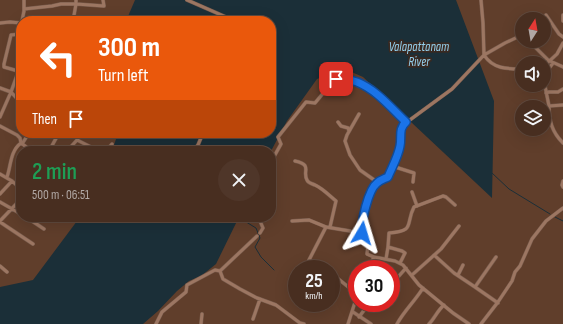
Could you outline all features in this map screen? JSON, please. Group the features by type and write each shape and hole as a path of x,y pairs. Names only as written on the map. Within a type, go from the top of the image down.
{"street":[{"path":"23,16 24,0"},
{"path":"24,9 76,2 104,6 103,0"},
{"path":"187,0 224,16"},
{"path":"481,0 484,55 487,60 496,66 515,69"},
{"path":"74,16 76,2"},
{"path":"563,15 563,21"},
{"path":"0,22 16,22"},
{"path":"551,23 558,34 563,37"},
{"path":"16,34 11,35 4,66 16,70"},
{"path":"362,236 363,218 370,194 377,182 388,177 401,145 400,134 403,124 452,89 484,55 515,38"},
{"path":"563,43 551,61 563,67"},
{"path":"537,48 546,56"},
{"path":"0,116 16,77"},
{"path":"276,153 281,144 278,137 289,122 306,102 315,103 336,79 357,82 368,88 379,96 406,122"},
{"path":"0,88 11,92 16,98"},
{"path":"547,100 546,93 558,92 563,89"},
{"path":"551,106 563,105"},
{"path":"359,114 345,141 350,155 360,170 377,182"},
{"path":"338,122 342,126 348,128 349,131"},
{"path":"551,125 557,137 563,143"},
{"path":"0,126 16,135"},
{"path":"20,138 22,143 26,146"},
{"path":"18,146 26,138"},
{"path":"72,146 77,140 89,146"},
{"path":"7,177 11,159 16,149"},
{"path":"295,161 302,163 305,166 307,180 309,182 336,201 328,227 309,260"},
{"path":"392,166 414,173 413,182"},
{"path":"0,174 7,177 16,185"},
{"path":"0,194 12,181"},
{"path":"563,181 563,187"},
{"path":"412,192 417,206"},
{"path":"386,259 389,233 403,231 409,227 412,210 414,207 443,196 446,196 455,205"},
{"path":"0,202 16,211"},
{"path":"16,204 0,222 32,244"},
{"path":"481,324 498,303 512,281 532,239 546,221 563,208"},
{"path":"292,221 310,220 328,227 350,231 362,236 368,245 366,251 367,254 390,260"},
{"path":"34,222 44,229"},
{"path":"156,324 162,312 186,292 187,285 215,270 220,271 258,234 263,228 260,222"},
{"path":"412,275 447,242 459,226"},
{"path":"388,247 405,252 400,263 423,288 469,324"},
{"path":"434,255 475,288 498,303"},
{"path":"475,288 496,257"},
{"path":"458,275 462,264"},
{"path":"0,266 7,272"},
{"path":"400,275 406,268"},
{"path":"220,271 223,279 260,299 276,305 300,323 304,324"},
{"path":"340,281 348,287"},
{"path":"397,324 402,314 411,305 423,288"},
{"path":"253,319 260,299"},
{"path":"429,324 434,320 439,310 444,305"},
{"path":"348,324 353,312 371,324"},
{"path":"360,317 363,312"},
{"path":"201,324 202,314"}],"water":[{"name":"Valapattanam River","path":"135,0 456,0 494,101 492,198 363,77 347,70 335,72 317,79 287,121 274,146 114,146 116,138 276,138 276,16 128,16"},
{"path":"76,222 237,222 216,264 201,276 189,281 143,324 0,324 0,287 33,280"}],"waterway":[{"path":"492,173 509,189 550,214"},
{"path":"555,217 563,221"},
{"path":"246,222 256,228 260,238 255,247 261,257 274,270"}],"route":[{"path":"336,79 357,82 368,88 379,96 406,122 403,124 400,134 401,145 388,177 377,182 370,194 363,218 362,233"}]}
